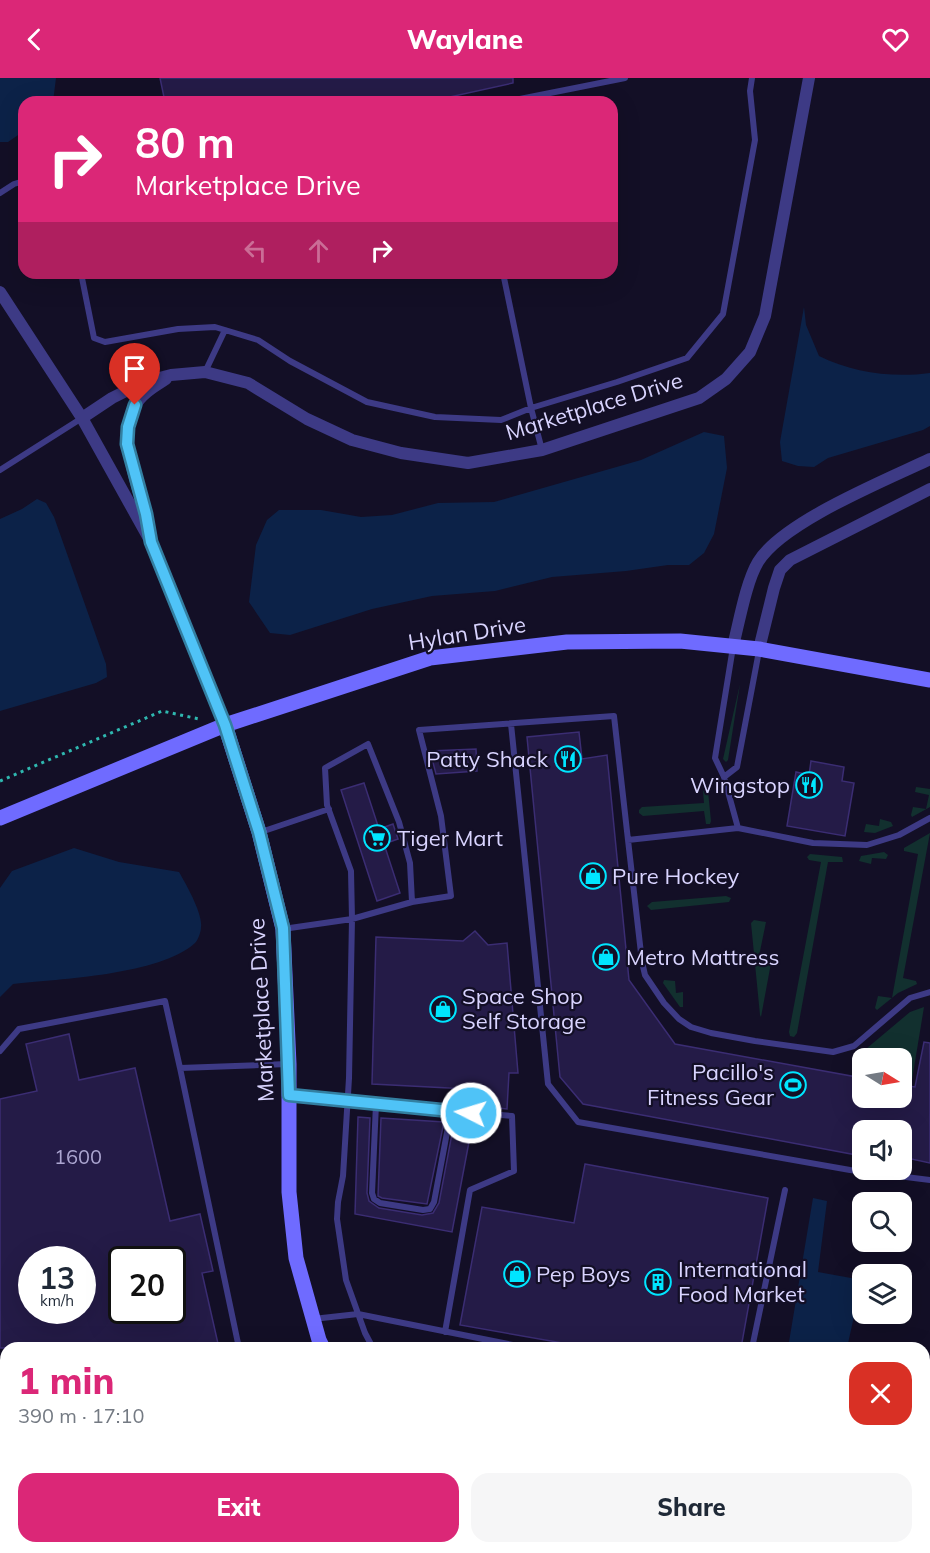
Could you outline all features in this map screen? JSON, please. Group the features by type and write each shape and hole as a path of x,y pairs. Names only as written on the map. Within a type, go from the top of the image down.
{"main road":[{"name":"Hylan Drive","path":"0,818 225,725 430,658 567,642 680,640 759,649 930,680"},
{"name":"Marketplace Drive","path":"225,725 259,832 283,928 289,1064 289,1192 296,1258 321,1342"}],"street":[{"name":"Marketplace Drive","path":"82,418 144,382 171,375 205,372 248,383 307,419 352,440 401,453 468,464 542,450 699,398 726,380 750,352 765,316 809,78"},
{"name":"Marketplace Drive","path":"0,292 82,418 151,542 225,725"},
{"name":"Marketplace Drive","path":"151,542 146,514 127,444 128,427 135,405 146,393 171,375"},
{"path":"733,646 756,564 768,549 781,537 837,504 930,459"},
{"path":"759,649 780,570 790,560 930,489"}],"lane":[{"path":"535,96 625,78"},
{"path":"82,279 94,338 105,342 178,329 215,327 258,340 290,361 367,402 435,417 501,420 531,408 687,358 723,314 755,140 750,91 752,78"},
{"path":"0,194 18,183"},
{"path":"504,279 542,450"},
{"path":"205,372 225,330"},
{"path":"0,470 82,418"},
{"path":"733,646 715,758 724,777 738,828"},
{"path":"724,777 736,767 759,649"},
{"path":"283,928 352,919 412,902 451,896 441,816 419,730 614,716 642,962 645,975 664,1003 679,1018 697,1030 833,1052 854,1046 910,998 930,992"},
{"path":"511,724 548,1084 578,1122 850,1170 930,1180"},
{"path":"370,1342 346,1280 337,1219 343,1176 347,1102 352,919 351,871 329,809 325,768 368,744 399,822 410,863 412,902"},
{"path":"259,832 329,809"},
{"path":"628,840 738,828 813,843 867,845 899,835 930,818"},
{"path":"0,1051 18,1029 165,1000 238,1342"},
{"path":"180,1068 289,1064"},
{"path":"289,1095 512,1116 514,1171 470,1190 446,1332"},
{"path":"376,1104 372,1192 374,1199 380,1203 423,1210 430,1209 434,1203 451,1111"},
{"path":"753,1342 785,1190"},
{"path":"313,1318 358,1314 497,1342"}],"path":[{"path":"0,781 162,711 225,725"}],"green space":[{"path":"740,684 728,760 726,762 723,759"},
{"path":"916,787 930,789 930,807 912,817 913,807 926,809 929,795 915,792"},
{"path":"706,789 710,824 706,824 704,811 643,816 639,813 642,807 704,803 703,791"},
{"path":"880,819 891,822 893,826 875,833 864,832 866,824 879,826"},
{"path":"930,833 903,978 916,981 917,984 892,998 918,854 904,851 904,848"},
{"path":"884,852 888,855 886,859 872,858 871,864 859,861 861,856"},
{"path":"810,854 842,857 843,862 828,862 797,1033 794,1037 790,1036 789,1032 821,862 809,860 807,857"},
{"path":"726,896 731,898 729,902 651,910 647,906 652,902"},
{"path":"754,920 766,922 758,961 771,963 761,1017 751,923"},
{"path":"664,980 675,981 676,993 683,992 683,1007 680,1007 663,983"},
{"path":"878,996 892,998 877,1010 875,1008"},
{"path":"924,1007 912,1080 912,1048 867,1048 910,1012"}],"water":[{"path":"0,78 56,78 54,96 18,96 18,135 8,142 0,142"},
{"path":"804,307 806,325 819,356 845,367 873,373 902,375 930,373 930,426 828,458 814,467 798,466 782,461 780,442"},
{"path":"704,432 724,436 727,468 714,534 704,553 689,565 668,565 552,577 495,591 432,596 372,609 290,635 270,633 249,602 256,545 267,520 279,510 321,510 361,517 392,515 438,503 494,502 641,460"},
{"path":"37,499 46,503 54,517 106,664 107,677 96,683 0,711 0,519"},
{"path":"74,848 119,862 179,872 201,921 198,938 195,943 179,954 158,962 108,974 13,984 0,997 0,888 12,871"},
{"path":"813,1198 827,1201 818,1272 852,1278 852,1324 848,1342 789,1342"}],"building":[{"path":"160,78 513,78 513,83 454,96 164,96"},
{"path":"579,732 582,759 607,755 629,980 675,1044 852,1076 852,1108 912,1108 912,1087 915,1087 924,1042 930,1043 930,1163 912,1159 912,1120 852,1120 852,1154 583,1104 560,1077 527,737"},
{"path":"476,749 477,771 436,774 430,751"},
{"path":"811,761 844,767 842,781 854,783 845,836 787,826 796,772 809,775"},
{"path":"364,783 379,829 393,824 398,839 384,844 400,893 377,901 341,790"},
{"name":"Space Shop Self Storage","path":"475,931 488,945 507,943 518,1073 509,1073 507,1109 467,1105 468,1089 372,1084 376,937 463,941"},
{"path":"69,1034 79,1080 135,1068 170,1221 200,1214 213,1271 202,1273 218,1342 0,1342 0,1099 37,1091 26,1044"},
{"path":"358,1117 370,1118 367,1193 369,1201 379,1208 422,1215 433,1213 439,1203 454,1123 472,1126 452,1232 355,1214"},
{"path":"381,1118 444,1122 427,1204 378,1196"},
{"name":"International Food Market","path":"585,1164 768,1198 742,1342 557,1342 460,1325 482,1207 574,1223"}],"place":[{"name":"Patty Shack","path":"568,759"},
{"name":"Wingstop","path":"809,785"},
{"name":"Tiger Mart","path":"377,838"},
{"name":"Pure Hockey","path":"593,876"},
{"name":"Metro Mattress","path":"606,957"},
{"name":"Space Shop Self Storage","path":"443,1009"},
{"name":"Pacillo's Fitness Gear","path":"793,1085"},
{"name":"Pep Boys","path":"517,1274"},
{"name":"International Food Market","path":"658,1282"}],"route":[{"path":"135,405 128,427 127,444 146,514 151,542 225,725 259,832 283,928 289,1095 471,1113"}]}
